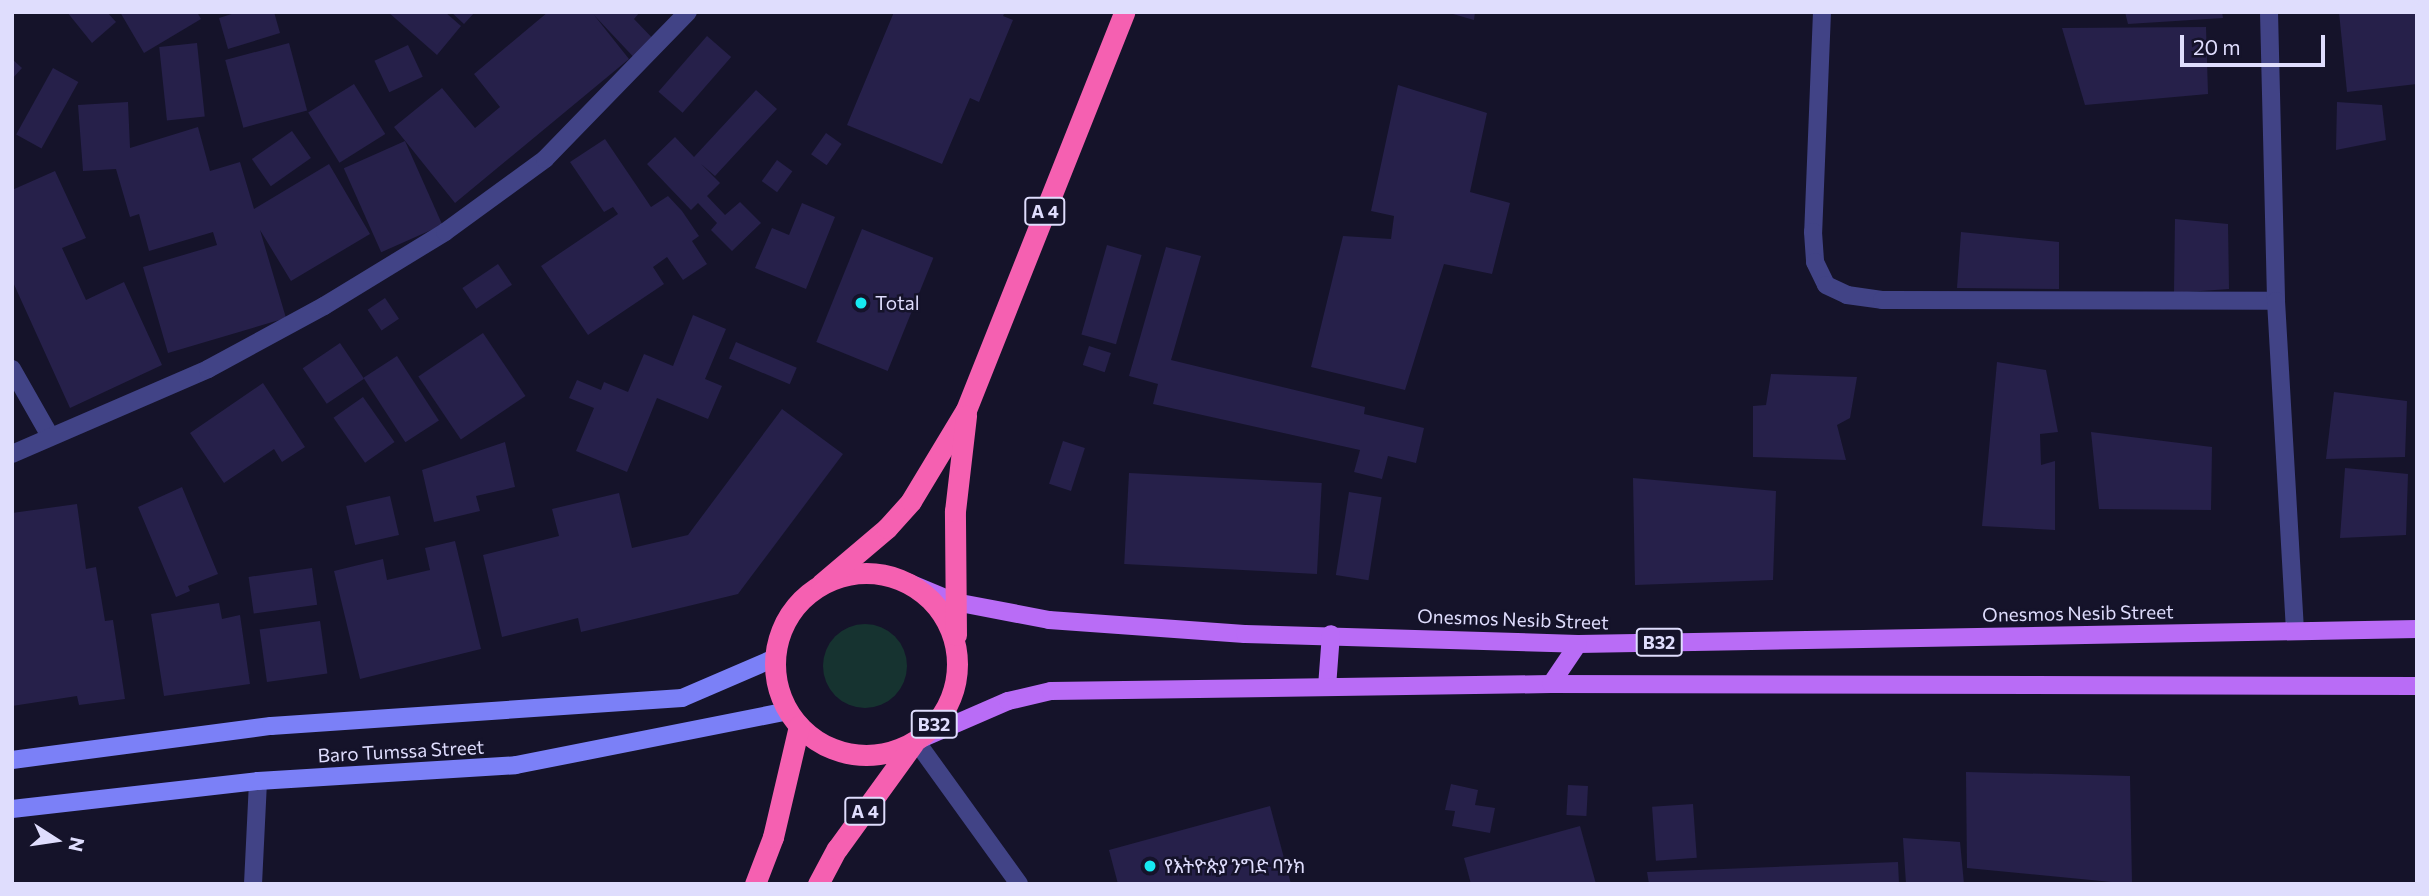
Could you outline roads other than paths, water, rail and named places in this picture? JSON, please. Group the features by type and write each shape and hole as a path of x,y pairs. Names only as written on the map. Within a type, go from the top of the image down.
{"highway":[{"name":"A 4","path":"821,584 887,528 911,501 966,410 1124,12"},
{"name":"A 4","path":"957,655 955,511 966,410"},
{"name":"B32","path":"879,573 908,582 940,610 957,655 948,703 936,723 916,741 877,755 855,755 814,741 793,718 777,685 775,658 781,630 797,604 821,584 850,574 879,573"},
{"path":"755,884 774,836 793,718"},
{"name":"A 4","path":"818,884 838,849 916,741"}],"main road":[{"name":"Onesmos Nesib Street","path":"908,582 955,602 1049,620 1166,630 1578,644 2417,629"},
{"path":"1327,687 1331,634"},
{"path":"1551,684 1578,644"},
{"name":"B32","path":"916,741 1008,701 1051,691 1551,684 2417,686"}],"street":[{"path":"12,454 208,369 324,306 445,232 545,159 688,12"},
{"path":"1822,12 1812,232 1815,262 1826,285 1847,295 1882,300 2276,301"},
{"path":"2269,12 2276,301 2295,630"},
{"path":"12,369 50,436"},
{"name":"Baro Tumssa Street","path":"12,760 271,726 682,698 775,658"},
{"name":"Baro Tumssa Street","path":"12,809 258,781 516,765 793,718"},
{"path":"916,741 1019,884"},
{"path":"253,884 258,781"}],"place":[{"name":"Total","path":"861,303"},
{"name":"የእትዮጵያ ንግድ ባንክ","path":"1150,866"}]}
